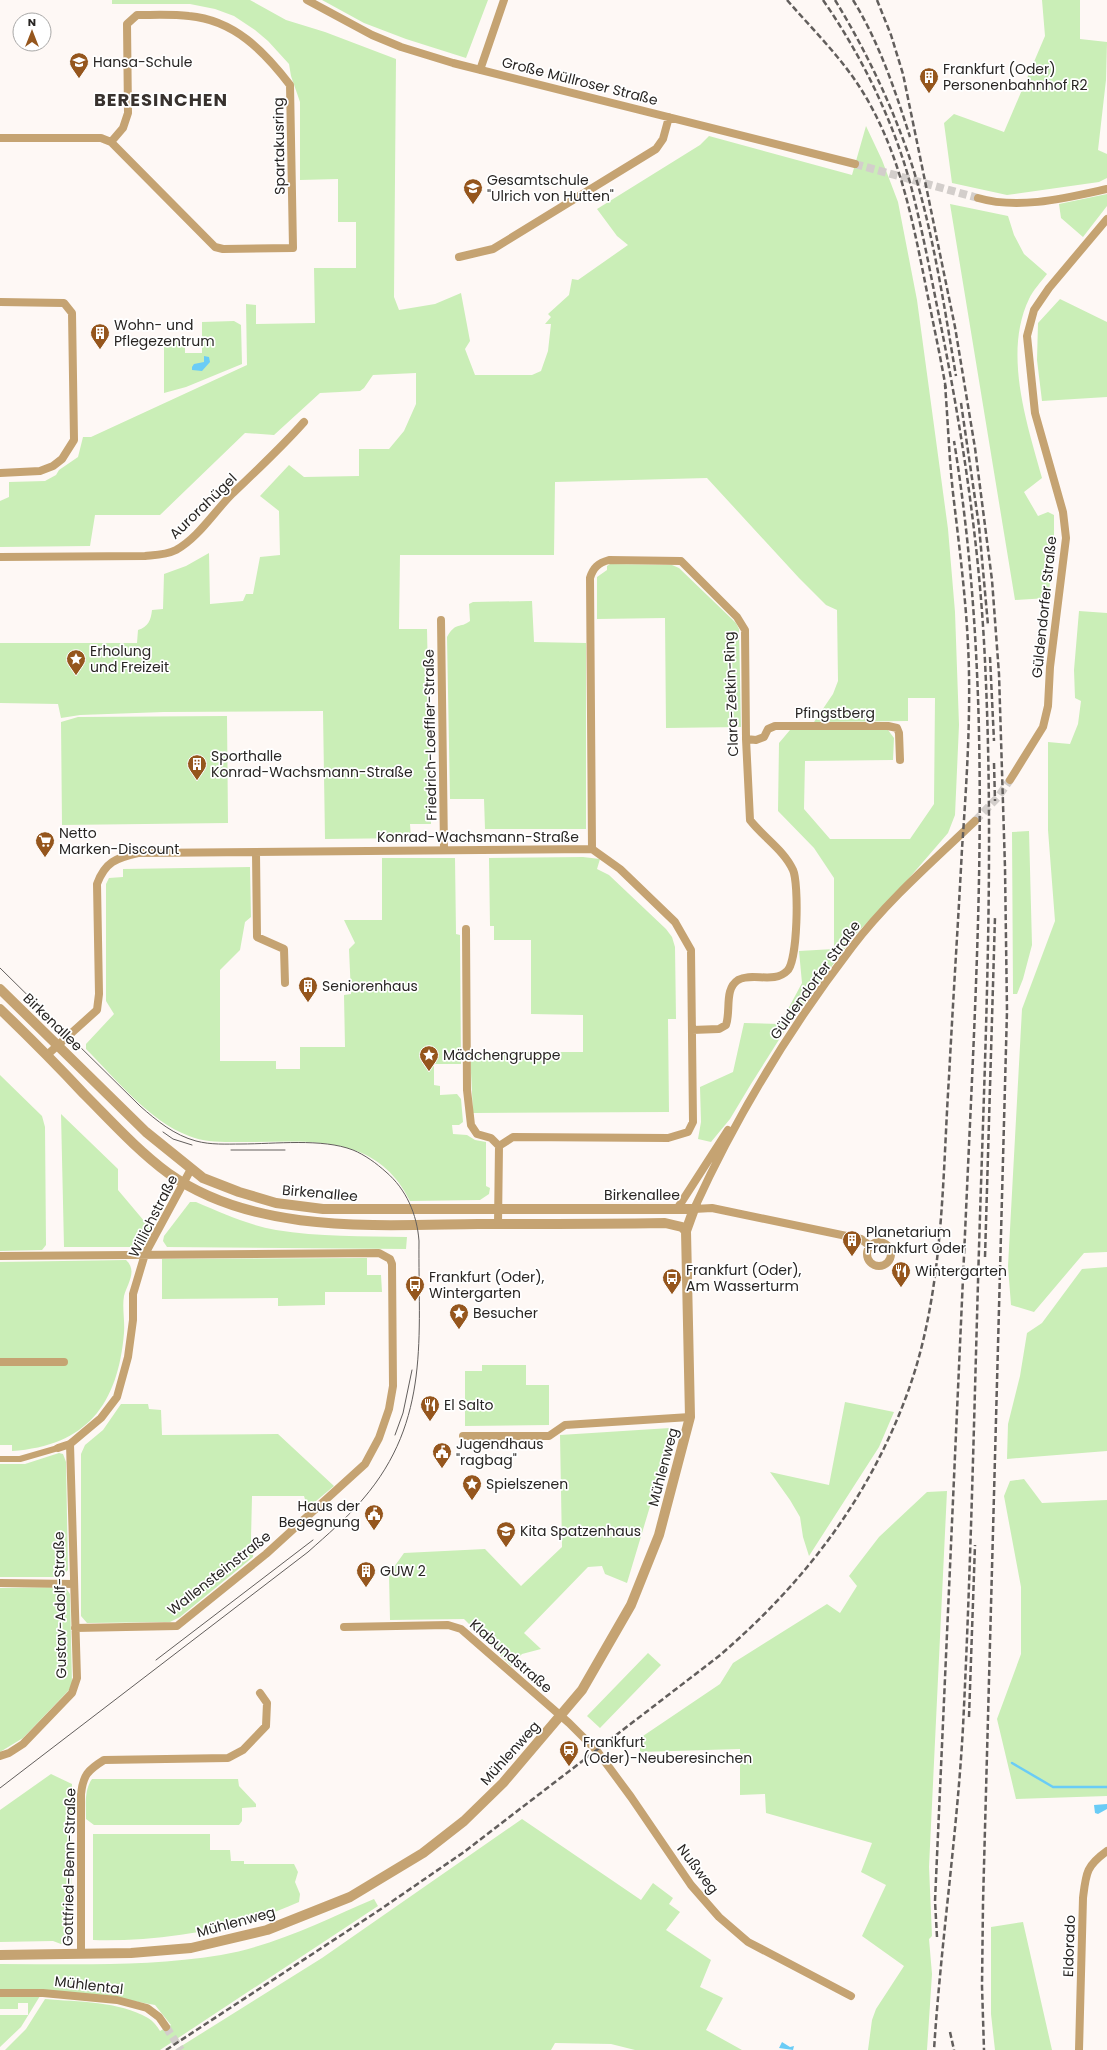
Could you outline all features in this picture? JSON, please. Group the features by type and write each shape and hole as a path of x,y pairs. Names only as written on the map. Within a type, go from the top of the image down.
{"street":[{"name":"Große Müllroser Straße","path":"307,0 358,29 401,47 480,70 855,164"},
{"path":"480,70 504,0"},
{"name":"Spartakusring","path":"137,15 190,16 215,21 236,30 274,64 290,85 293,248 224,249 215,247 111,142 123,128 128,113 127,24 137,15"},
{"path":"459,256 493,250 656,149 663,139 669,117"},
{"path":"0,138 101,138 111,142"},
{"path":"978,198 991,202 1012,204 1050,200 1105,189"},
{"name":"Güldendorfer Straße","path":"1010,780 1043,727 1048,706 1050,667 1066,538 1063,512 1035,414 1027,336 1034,310 1049,288 1107,219"},
{"path":"0,302 64,303 72,313 74,397 74,440 62,458 53,466 40,471 2,472 0,481"},
{"name":"Aurorahügel","path":"0,557 146,556 165,554 176,550 191,538 232,494 274,456 304,422"},
{"name":"Clara-Zetkin-Ring","path":"592,849 590,578 593,569 601,562 618,560 681,561 737,617 745,630 746,739 750,820 787,859 794,872 796,885 795,947 793,962 787,972 774,977 744,977 734,983 729,993 728,1019 726,1025 719,1029 692,1030"},
{"name":"Friedrich-Loeffler-Straße","path":"441,620 444,849"},
{"name":"Pfingstberg","path":"746,739 756,740 764,736 768,729 774,726 888,726 897,728 899,732 900,760"},
{"name":"Güldendorfer Straße","path":"677,1209 773,1060 853,946 906,886 975,821"},
{"name":"Konrad-Wachsmann-Straße","path":"47,1054 58,1046 97,1010 99,994 96,884 101,872 117,858 138,853 256,853 444,849 592,849 620,869 675,922 691,950 693,1122 688,1132 668,1138 513,1137 499,1146"},
{"path":"256,853 258,937 284,949 285,983"},
{"path":"466,929 467,1090 471,1125 477,1134 491,1138 499,1146 498,1224"},
{"name":"Birkenallee","path":"0,990 146,1132 203,1178 239,1192 276,1203 323,1210 694,1209 686,1231 682,1227 665,1223 320,1223 278,1218 233,1204 184,1183 138,1149 47,1054 0,1009"},
{"name":"Güldendorfer Straße","path":"694,1209 753,1093"},
{"name":"Willichstraße","path":"0,1459 20,1459 70,1444 101,1418 117,1396 128,1357 133,1320 133,1294 145,1254 191,1169"},
{"path":"694,1209 712,1208 861,1239 870,1246"},
{"name":"Mühlenweg","path":"0,1955 131,1953 192,1948 235,1939 267,1930 350,1898 423,1853 464,1821 503,1783 582,1690 631,1605 659,1534 690,1417 686,1231"},
{"name":"Wallensteinstraße","path":"75,1628 177,1626 266,1554 365,1464 379,1438 389,1409 393,1386 392,1264 386,1255 379,1253 145,1254"},
{"path":"0,1256 145,1254"},
{"path":"0,1362 64,1362"},
{"path":"463,1436 549,1436 565,1424 690,1417"},
{"name":"Gustav-Adolf-Straße","path":"0,1756 9,1753 23,1744 72,1693 77,1678 70,1444"},
{"path":"0,1583 74,1584"},
{"name":"Klabundstraße","path":"344,1628 448,1625 461,1629 561,1716"},
{"name":"Gottfried-Benn-Straße","path":"81,1954 81,1794 82,1783 89,1769 104,1760 228,1758 243,1750 266,1726 268,1714 267,1703 260,1693"},
{"name":"Nußweg","path":"561,1716 607,1762 691,1885 719,1917 748,1942 852,1996"},
{"name":"Eldorado","path":"1079,2050 1083,1898 1086,1877 1093,1861 1107,1851"},
{"name":"Mühlental","path":"0,1993 49,1994 117,2000 147,2008 159,2017 166,2027"}],"green space":[{"path":"112,0 250,0 286,20 325,32 396,59 394,297 399,310 435,304 461,293 470,341 465,349 475,375 532,375 541,371 548,351 551,324 545,324 551,317 548,314 569,295 572,279 578,280 628,245 617,236 597,209 700,145 709,136 852,175 866,126 882,160 898,202 917,300 948,529 955,612 959,725 955,815 948,833 904,884 854,936 787,1027 730,1119 711,1142 698,1139 701,1122 700,1087 733,1072 744,1023 780,1024 802,983 799,951 834,949 834,878 814,848 778,811 779,743 790,730 888,730 894,738 893,760 805,761 804,809 830,839 910,839 934,804 935,698 908,698 908,721 814,722 833,694 838,681 837,610 826,605 799,578 707,478 555,482 554,555 400,555 399,629 427,629 431,824 410,824 411,838 325,839 323,711 164,712 80,715 61,718 58,704 0,703 0,643 137,643 138,630 148,623 152,610 163,609 164,574 186,566 209,553 210,604 243,601 246,594 253,594 260,557 280,555 279,511 260,496 289,465 304,477 359,476 359,449 389,449 404,431 416,404 416,373 373,375 364,388 360,391 320,393 274,435 245,433 160,515 95,515 90,546 0,547 0,501 9,497 9,482 45,481 56,475 59,470 78,457 83,437 91,437 247,365 246,304 256,305 256,324 315,323 314,268 356,268 356,222 338,222 338,179 300,180 300,102 291,76 289,64 268,41 255,30 234,16 215,9 190,4 112,4"},
{"path":"322,0 488,0 466,58 406,39 364,23"},
{"path":"1042,0 1080,0 1080,39 1107,42 1106,80 1098,150 1107,154 1107,178 1099,182 1007,195 952,183 944,123 954,114 1004,132 1045,36"},
{"path":"1107,194 1107,206 1083,237 1061,218 1059,204"},
{"path":"950,204 1008,216 1014,235 1024,254 1047,274 1029,299 1021,320 1018,342 1018,365 1024,412 1042,478 1024,492 1038,516 1048,512 1054,515 1054,554 1048,598 1015,600"},
{"path":"1060,299 1107,322 1107,397 1042,401 1037,360 1038,323"},
{"path":"234,321 241,325 242,364 186,387 164,393 164,341 185,341 185,353 202,353 202,322"},
{"path":"610,564 672,565 679,568 736,623 739,629 741,727 666,728 665,618 597,619 597,577 607,570 607,566"},
{"path":"532,601 534,642 586,643 586,829 485,829 484,799 450,799 447,637 453,629 470,621 469,604 473,602"},
{"path":"1079,611 1107,613 1107,1252 1084,1253 1034,1312 1011,1305 1008,1266 1022,1009 1055,921 1048,830 1048,742 1070,744 1078,724 1081,701 1075,698 1074,670"},
{"path":"227,716 228,823 62,825 61,722 78,717"},
{"path":"1029,831 1032,945 1023,979 1017,994 1013,994 1012,832"},
{"path":"583,857 600,859 597,869 609,875 666,929 672,937 675,947 676,1019 668,1019 669,1112 473,1113 470,1052 583,1052 583,1015 531,1014 531,940 494,940 494,926 490,926 489,858"},
{"path":"382,858 455,858 456,934 460,935 461,1064 434,1064 434,1085 440,1086 440,1095 457,1094 461,1099 463,1122 459,1125 452,1125 453,1134 467,1135 475,1140 486,1142 486,1186 490,1188 489,1194 480,1200 410,1201 396,1179 379,1163 359,1152 338,1146 315,1142 215,1142 189,1136 174,1129 146,1110 86,1049 86,1044 114,1014 106,1001 106,884 109,878 123,877 123,869 250,867 251,917 245,922 240,950 220,970 220,1061 276,1061 276,1069 300,1069 300,1047 345,1047 344,995 351,994 349,949 355,943 344,920 382,920"},
{"path":"0,1075 42,1116 45,1127 46,1245 42,1250 0,1251"},
{"path":"61,1114 118,1169 118,1190 150,1228 143,1243 134,1247 64,1247"},
{"path":"190,1202 196,1202 245,1222 276,1230 325,1235 407,1237 406,1249 167,1247 163,1241 164,1236"},
{"path":"367,1258 367,1275 381,1275 382,1292 325,1292 325,1305 278,1306 278,1298 162,1299 162,1259"},
{"path":"126,1260 131,1269 131,1278 124,1296 124,1333 121,1358 115,1381 106,1400 94,1417 79,1430 60,1440 38,1447 12,1451 12,1445 0,1445 0,1365 67,1365 67,1359 0,1358 0,1262"},
{"path":"1107,1267 1107,1451 1007,1459 1008,1424 1020,1376 1027,1333 1042,1323 1082,1269"},
{"path":"482,1365 526,1365 526,1385 549,1385 549,1425 465,1426 465,1371 482,1371"},
{"path":"845,1402 894,1412 879,1447 809,1556 803,1537 800,1517 770,1472 829,1485"},
{"path":"121,1404 148,1404 149,1409 161,1410 162,1435 278,1434 334,1486 310,1506 307,1506 304,1496 252,1496 251,1539 254,1545 253,1557 180,1617 170,1622 87,1623 81,1616 81,1454 85,1445 103,1430"},
{"path":"670,1428 651,1503 627,1583 605,1574 602,1566 588,1567 524,1633 541,1649 522,1654 511,1666 464,1619 390,1620 389,1574 404,1553 485,1549 521,1586 562,1547 560,1435"},
{"path":"59,1453 63,1454 66,1462 68,1570 61,1577 0,1577 0,1464 25,1464"},
{"path":"1024,1479 1042,1503 1107,1500 1107,1796 1016,1799 997,1719 1021,1654 1021,1587 1004,1496 1010,1481"},
{"path":"947,1491 929,1867 932,1936 929,1939 932,1974 927,2050 868,2050 872,2020 876,2009 904,1966 862,1936 886,1885 861,1872 872,1843 766,1813 765,1794 740,1795 740,1749 640,1752 640,1738 720,1684 733,1663 827,1604 840,1613 857,1586 849,1576 879,1537 927,1492"},
{"path":"65,1587 70,1594 72,1684 69,1690 23,1738 0,1752 0,1588"},
{"path":"648,1653 661,1665 600,1728 587,1716"},
{"path":"51,1774 72,1784 71,1935 67,1942 61,1944 53,1941 0,1942 0,1810"},
{"path":"92,1779 238,1779 239,1786 256,1804 256,1807 242,1808 242,1821 239,1825 94,1825 86,1819 87,1793 89,1783"},
{"path":"522,1819 641,1900 653,1883 673,1898 669,1904 680,1912 666,1930 711,1960 700,1987 723,1998 706,2030 742,2050 635,2050 611,2044 555,2043 551,2050 175,2050 322,1958"},
{"path":"93,1834 210,1834 210,1850 230,1850 231,1861 244,1861 244,1864 294,1864 298,1872 295,1882 300,1894 299,1902 251,1920 198,1932 144,1939 93,1940"},
{"path":"374,1899 378,1906 160,2050 5,2050 26,2029 45,1999 98,2003 124,2008 137,2012 148,2018 160,2031 171,2025 155,2005 117,1998 0,1991 0,1964 138,1963 194,1959 221,1955 241,1951 280,1939"},
{"path":"1023,1922 1052,2050 995,2050 991,2014 991,1927"},
{"path":"0,1996 40,1996 21,2027 0,2047 0,2015 28,2015 28,2003 18,2003 18,2009 0,2009"}],"water":[{"path":"204,356 209,357 210,362 202,371 192,370 194,364 204,362"},
{"path":"1107,1804 1107,1809 1098,1814 1095,1813 1094,1805"},
{"path":"782,2042 790,2047 794,2046 793,2050 779,2048"}],"waterway":[{"path":"1012,1763 1053,1787 1107,1787"}],"tunnel":[{"path":"855,164 978,198"},
{"path":"975,821 998,797 1010,780"},
{"path":"166,2027 181,2050"}],"tram line":[{"path":"0,968 140,1106 159,1122 180,1135 196,1141 213,1144 298,1142 341,1146 353,1150 378,1165 393,1179 405,1194 416,1221 419,1241 419,1344 416,1376 410,1408 400,1439 385,1469 363,1499 344,1520 308,1552 0,1788"},
{"path":"163,1132 173,1139 192,1145"},
{"path":"231,1150 285,1150"},
{"path":"395,1435 403,1413 412,1370"},
{"path":"156,1660 313,1540"}],"railway":[{"path":"787,0 827,45 856,81 876,116 886,139 903,185 909,209 946,389"},
{"path":"823,0 852,46 878,95 889,120 907,172 914,198 942,331 956,408 978,563 984,642 989,778 988,913 969,1592 960,1767 934,2050"},
{"path":"835,0 857,37 876,76 894,115 909,156 931,237 956,376"},
{"path":"853,0 879,49 910,137"},
{"path":"877,0 891,35 903,74 955,327 975,448 992,580 999,674 1005,868 1007,1011 983,1903 982,1986 984,2050"},
{"path":"166,2050 381,1909 464,1852 719,1656 750,1628 805,1570 852,1506 890,1435 906,1397 918,1359 928,1319 939,1239 966,783 969,718 967,628 952,480 945,385"},
{"path":"961,403 979,526 988,625"},
{"path":"937,1937 935,1901 979,894 980,803 974,622 966,531 954,441"},
{"path":"990,657 994,741"},
{"path":"994,763 995,801"},
{"path":"985,1257 995,917"},
{"path":"969,1717 975,1545"},
{"path":"950,2032 954,2050"}],"place":[{"name":"Hansa-Schule","path":"79,79"},
{"name":"Frankfurt (Oder) Personenbahnhof R2","path":"929,94"},
{"name":"Gesamtschule \"Ulrich von Hutten\"","path":"473,205"},
{"name":"Wohn- und Pflegezentrum","path":"100,350"},
{"name":"Erholung und Freizeit","path":"76,676"},
{"name":"Sporthalle Konrad-Wachsmann-Straße","path":"197,781"},
{"name":"Netto Marken-Discount","path":"45,858"},
{"name":"Seniorenhaus","path":"308,1003"},
{"name":"Mädchengruppe","path":"429,1072"},
{"name":"Planetarium Frankfurt Oder","path":"852,1257"},
{"name":"Wintergarten","path":"901,1288"},
{"name":"Frankfurt (Oder), Am Wasserturm","path":"672,1295"},
{"name":"Frankfurt (Oder), Wintergarten","path":"415,1302"},
{"name":"Besucher","path":"459,1330"},
{"name":"El Salto","path":"430,1422"},
{"name":"Jugendhaus \"ragbag\"","path":"442,1469"},
{"name":"Spielszenen","path":"472,1501"},
{"name":"Haus der Begegnung","path":"374,1531"},
{"name":"Kita Spatzenhaus","path":"506,1548"},
{"name":"GUW 2","path":"366,1588"},
{"name":"Frankfurt (Oder)-Neuberesinchen","path":"569,1767"}],"district":[{"name":"BERESINCHEN","path":"161,100"}]}
